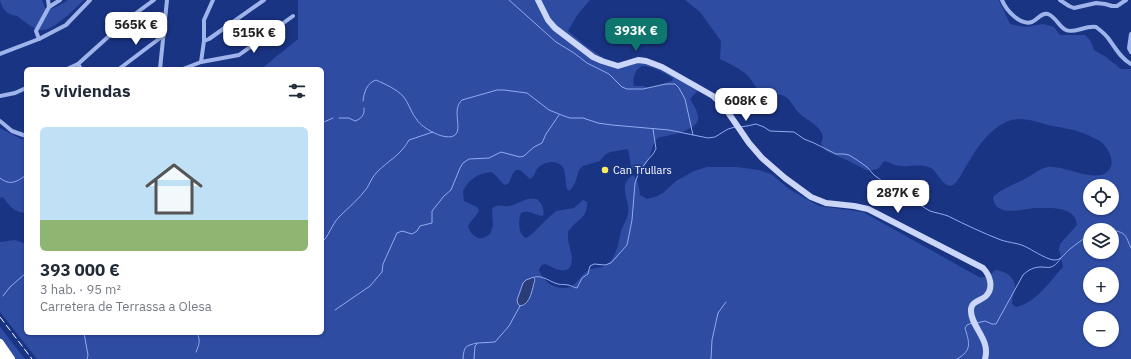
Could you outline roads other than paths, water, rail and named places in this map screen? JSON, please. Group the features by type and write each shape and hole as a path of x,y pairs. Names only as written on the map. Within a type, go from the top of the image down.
{"highway":[{"path":"0,343 11,359"},
{"path":"0,354 4,359"}],"street":[{"path":"48,0 49,6"},
{"path":"38,39 36,31 49,6 60,0"},
{"path":"0,54 38,39 66,25 90,0"},
{"path":"71,67 78,64 128,19 154,0"},
{"path":"160,67 167,0"},
{"path":"201,62 204,41 204,20 214,0"},
{"path":"204,41 264,0"},
{"path":"538,0 548,20 554,28 593,56 607,64 618,66 638,60 653,63 713,96 722,103 757,153 810,197 826,203 868,209 984,268 990,279 989,291 986,296 973,304 970,310 986,347 985,359"},
{"path":"1002,0 1008,12 1025,22 1030,23 1047,13 1067,31 1086,27 1096,27 1107,37 1125,60 1131,64"},
{"path":"1060,0 1074,8 1096,3 1117,6 1126,0"},
{"path":"188,67 201,62 239,55 293,16"},
{"path":"1131,34 1129,48 1131,52"},
{"path":"122,67 164,35"},
{"path":"0,96 15,93 24,89"},
{"path":"0,121 12,131 24,135"}],"waterway":[{"path":"509,0 556,42 587,63 609,74 622,87 627,89 643,89 666,84 675,84 685,99 693,135"},
{"path":"363,101 366,88 370,83 376,80 400,93 415,117 424,127 434,133 446,137 451,137 457,132 457,109 462,100 497,90 527,93 549,110 570,118 583,118 598,123 669,130 708,138 715,137 728,129 735,127"},
{"path":"339,118 349,118 355,121 361,118 364,108"},
{"path":"335,310 370,286 382,272 383,264 397,233 402,231 412,234 417,231 420,226 432,223 432,211 451,190 463,163 469,159 489,158 501,152 520,157 524,156 534,147 542,143 546,134 559,115"},
{"path":"324,122 333,118"},
{"path":"740,127 756,124 770,131 794,132 804,139 836,154 849,155 867,167 874,175 893,189 930,211 948,216 1001,240 1025,246 1042,256 1053,260 1063,256 1083,239"},
{"path":"535,277 541,277 558,284 569,285 577,288 582,278 588,274 590,266 594,264 605,265 611,263 627,245 632,220 635,183 639,172 656,149 653,129"},
{"path":"324,240 339,217 364,192 375,174 398,154 409,140 433,132"},
{"path":"0,178 7,182 13,182 20,180 24,177"},
{"path":"1119,232 1125,235 1131,248"},
{"path":"977,323 985,321 996,324 1023,275 1034,268 1052,266 1061,258"},
{"path":"3,296 10,287 24,275"},
{"path":"711,359 712,340 718,313 726,302"},
{"path":"474,359 475,346 478,343 495,342 509,326 520,306"},
{"path":"957,359 968,349 965,328 967,325 972,323"},
{"path":"84,335 88,355 87,359"},
{"path":"196,352 199,342 198,335"},
{"path":"463,359 466,347 477,343"}],"railway":[{"path":"0,317 32,359"}],"place":[{"name":"Can Trullars","path":"605,170"}]}
